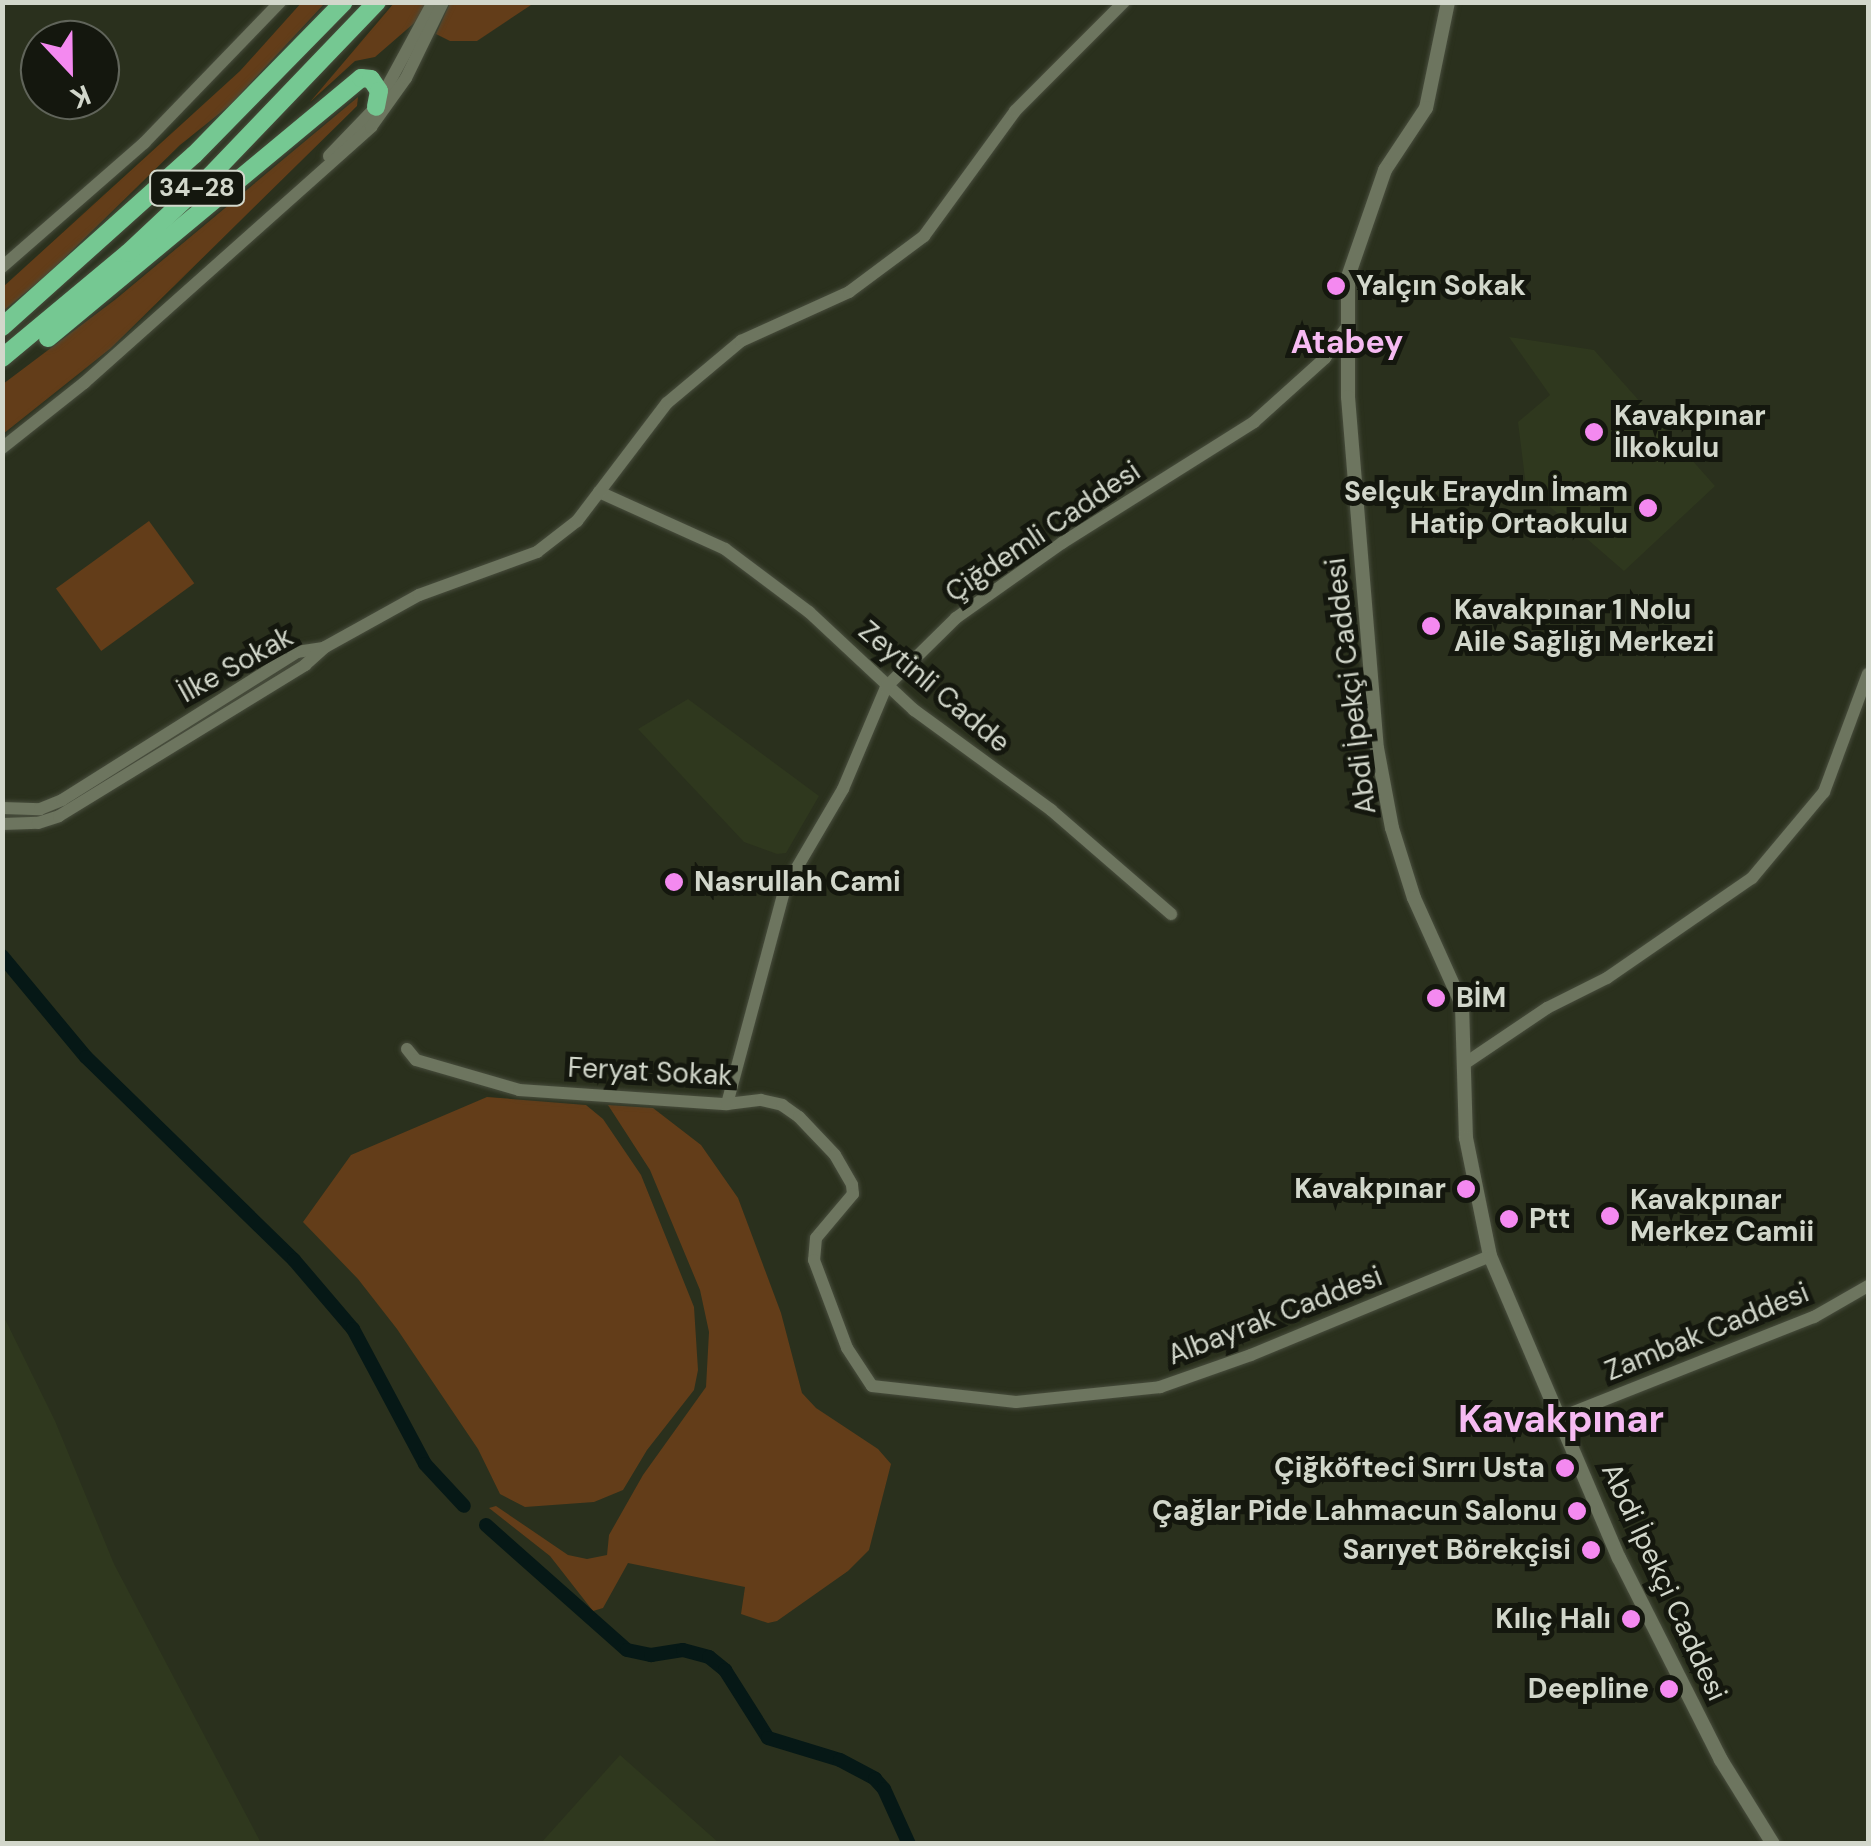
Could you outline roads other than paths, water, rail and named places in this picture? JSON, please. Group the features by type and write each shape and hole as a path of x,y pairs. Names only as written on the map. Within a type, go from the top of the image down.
{"highway":[{"name":"34-28","path":"2,327 194,154 344,2"},
{"name":"34-28","path":"2,358 128,254 377,2"},
{"path":"2,370 94,302 361,78 370,79 379,91 376,108"}],"main road":[{"name":"Abdi İpekçi Caddesi","path":"1448,2 1426,108 1385,170 1348,276 1345,329 1377,748 1392,828 1414,898 1462,1005 1467,1062 1466,1138 1490,1256 1652,1626 1722,1760 1773,1844"}],"street":[{"path":"2,267 144,143 280,2"},
{"path":"2,440 177,296 376,108 403,73 433,2"},
{"path":"2,448 357,142 403,73 443,2"},
{"path":"324,647 418,595 537,552 577,521 666,404 740,341 849,292 924,236 1016,111 1124,2"},
{"name":"Çiğdemli Caddesi","path":"728,1104 785,888 843,789 886,687 956,618 1062,543 1254,422 1324,358 1345,329"},
{"name":"Zeytinli Cadde","path":"599,492 725,549 809,612 886,687 1051,810 1170,914"},
{"name":"İlke Sokak","path":"2,808 18,812 51,804 297,652 324,647"},
{"name":"İlke Sokak","path":"2,824 16,826 59,816 305,665 324,647"},
{"path":"1467,1062 1547,1008 1607,978 1752,878 1824,792 1868,674"},
{"path":"128,757 136,769"},
{"name":"Feryat Sokak","path":"407,1049 416,1060 519,1090 728,1104 761,1100 790,1111 835,1155 853,1194"},
{"name":"Albayrak Caddesi","path":"853,1194 827,1220 814,1248 847,1348 872,1386 970,1400 1090,1396 1177,1383 1490,1256"},
{"name":"Zambak Caddesi","path":"1561,1418 1814,1317 1868,1286"}],"waterway":[{"path":"2,956 86,1057 294,1260 353,1329 425,1464 464,1506"},
{"path":"486,1525 627,1650 651,1655 683,1650 709,1657 725,1670 768,1738 840,1760 875,1779 884,1789 909,1844"}],"place":[{"name":"Yalçın Sokak","path":"1336,286"},
{"name":"Kavakpınar İlkokulu","path":"1594,432"},
{"name":"Selçuk Eraydın İmam Hatip Ortaokulu","path":"1648,508"},
{"name":"Kavakpınar 1 Nolu Aile Sağlığı Merkezi","path":"1431,626"},
{"name":"Nasrullah Cami","path":"674,882"},
{"name":"BİM","path":"1436,998"},
{"name":"Kavakpınar","path":"1466,1189"},
{"name":"Kavakpınar Merkez Camii","path":"1610,1216"},
{"name":"Ptt","path":"1509,1219"},
{"name":"Çiğköfteci Sırrı Usta","path":"1565,1468"},
{"name":"Çağlar Pide Lahmacun Salonu","path":"1577,1511"},
{"name":"Sarıyet Börekçisi","path":"1591,1550"},
{"name":"Kılıç Halı","path":"1631,1619"},
{"name":"Deepline","path":"1669,1689"}],"district":[{"name":"Atabey","path":"1347,342"},
{"name":"Kavakpınar","path":"1561,1420"}]}
